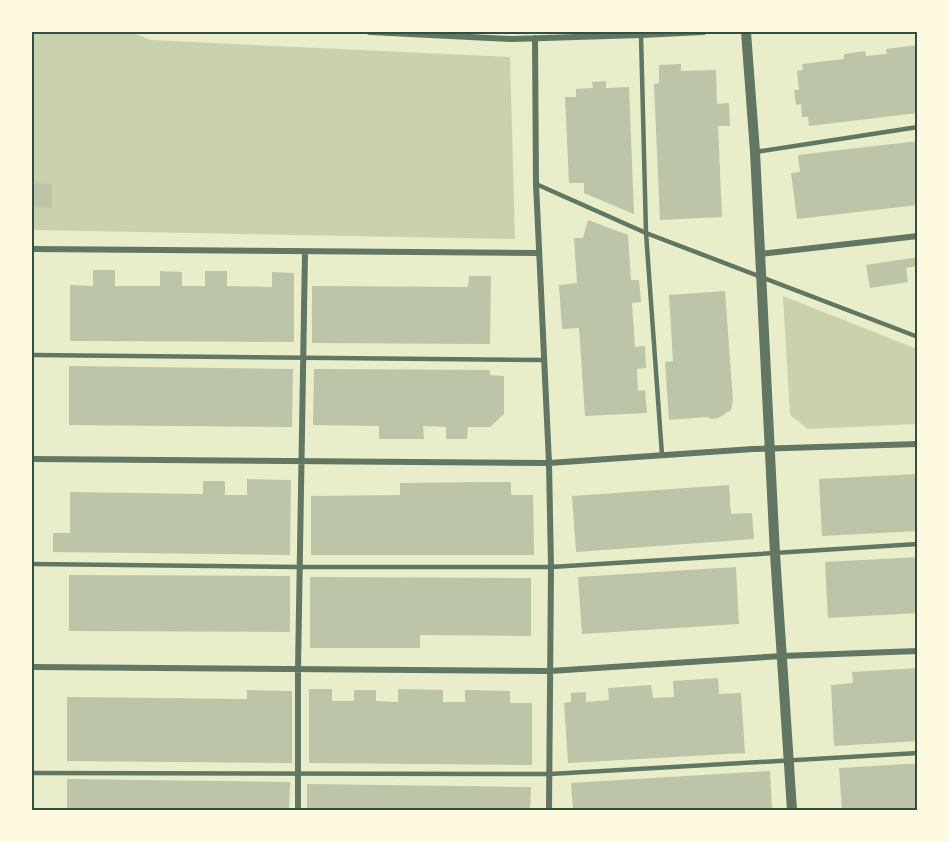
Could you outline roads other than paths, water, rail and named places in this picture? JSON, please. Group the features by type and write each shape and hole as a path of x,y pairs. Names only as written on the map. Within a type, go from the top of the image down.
{"street":[{"path":"370,32 512,35 535,38 702,32"},
{"path":"746,32 755,152 769,448 792,810"},
{"path":"535,38 538,253 549,463 551,567 549,810"},
{"path":"760,254 918,236"},
{"path":"32,249 538,253"},
{"path":"298,810 304,252"},
{"path":"32,459 549,463 769,448 918,444"},
{"path":"32,667 550,671 782,656 918,651"}],"lane":[{"path":"641,35 646,233 662,455"},
{"path":"755,152 918,127"},
{"path":"536,184 646,233 918,337"},
{"path":"32,356 543,360"},
{"path":"32,564 551,567 918,544"},
{"path":"32,772 550,774 918,753"}]}
